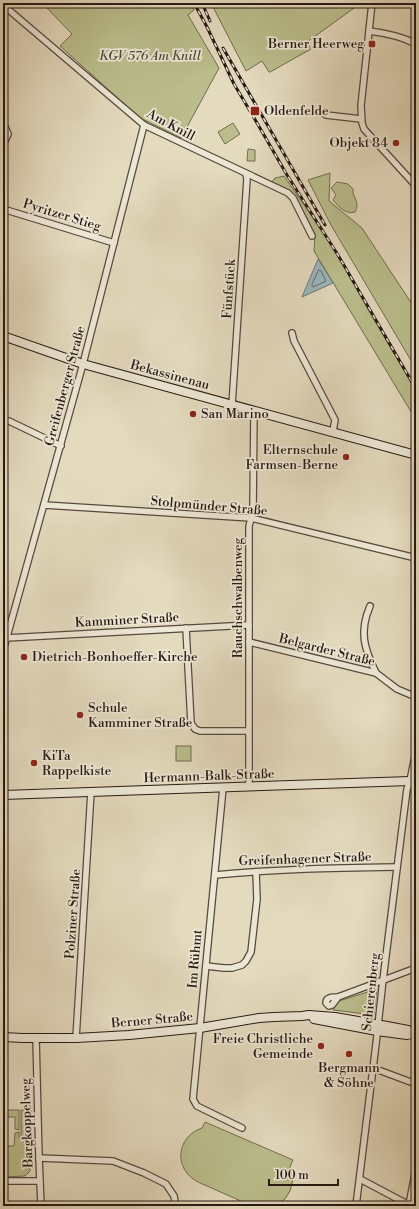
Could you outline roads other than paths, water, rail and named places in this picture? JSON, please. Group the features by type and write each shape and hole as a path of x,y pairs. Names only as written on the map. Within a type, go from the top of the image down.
{"street":[{"path":"372,3 361,106 361,119 364,129 416,186"},
{"name":"Am Knill","path":"3,5 144,125 276,187 291,196 312,236"},
{"path":"370,31 397,35 416,44"},
{"path":"320,111 326,115 361,119"},
{"name":"Greifenberger Straße","path":"3,651 5,637 61,446 83,364 144,125"},
{"path":"3,126 6,127 8,134 3,145"},
{"name":"Fünfstück","path":"232,405 248,179 246,174"},
{"name":"Pyritzer Stieg","path":"3,209 114,243"},
{"path":"292,333 294,341 335,420 333,432"},
{"name":"Bekassinenau","path":"3,336 83,364 416,455"},
{"name":"Rauchschwalbenweg","path":"249,786 249,526 253,512 254,411"},
{"path":"3,421 9,421 61,446"},
{"name":"Stolpmünder Straße","path":"44,505 252,518 416,558"},
{"path":"370,606 364,619 363,636 366,650 376,673"},
{"name":"Kamminer Straße","path":"5,637 249,625"},
{"path":"186,628 191,723 195,729 200,732 248,731"},
{"name":"Belgarder Straße","path":"249,642 376,673 397,689 416,697"},
{"name":"Schierenberg","path":"356,1206 407,789 413,782 416,751"},
{"name":"Hermann-Balk-Straße","path":"3,795 413,782"},
{"name":"Im Rühmt","path":"223,788 193,1099 197,1106 242,1128"},
{"name":"Polziner Straße","path":"76,1038 91,792"},
{"name":"Greifenhagener Straße","path":"215,875 397,867"},
{"path":"206,966 232,968 242,965 251,952 257,900 256,872"},
{"path":"338,997 416,968"},
{"name":"Berner Straße","path":"3,1037 76,1038 140,1034 200,1028 259,1018 302,1016 378,1028 400,1028 415,1034"},
{"name":"Bargkoppelweg","path":"36,1038 41,1206"},
{"path":"373,1068 416,1084"},
{"path":"39,1158 113,1161 144,1173 166,1184 174,1196 176,1206"},
{"path":"360,1179 410,1206 416,1168"},
{"path":"3,1182 40,1181"}],"water":[{"path":"318,259 333,283 302,297"}],"railway":[{"path":"194,3 234,84 287,175 338,255 416,389"},
{"path":"202,3 210,21"},
{"path":"223,48 325,225"}],"place":[{"name":"Berner Heerweg","path":"372,44"},
{"name":"Oldenfelde","path":"255,111"},
{"name":"Objekt 84","path":"396,143"},
{"name":"San Marino","path":"193,414"},
{"name":"Elternschule Farmsen-Berne","path":"346,457"},
{"name":"Dietrich-Bonhoeffer-Kirche","path":"24,657"},
{"name":"Schule Kamminer Straße","path":"80,715"},
{"name":"KiTa Rappelkiste","path":"34,763"},
{"name":"Freie Christliche Gemeinde","path":"321,1046"},
{"name":"Bergmann & Söhne","path":"349,1054"}],"park label":[{"name":"KGV 576 Am Knill","path":"150,56"}]}
